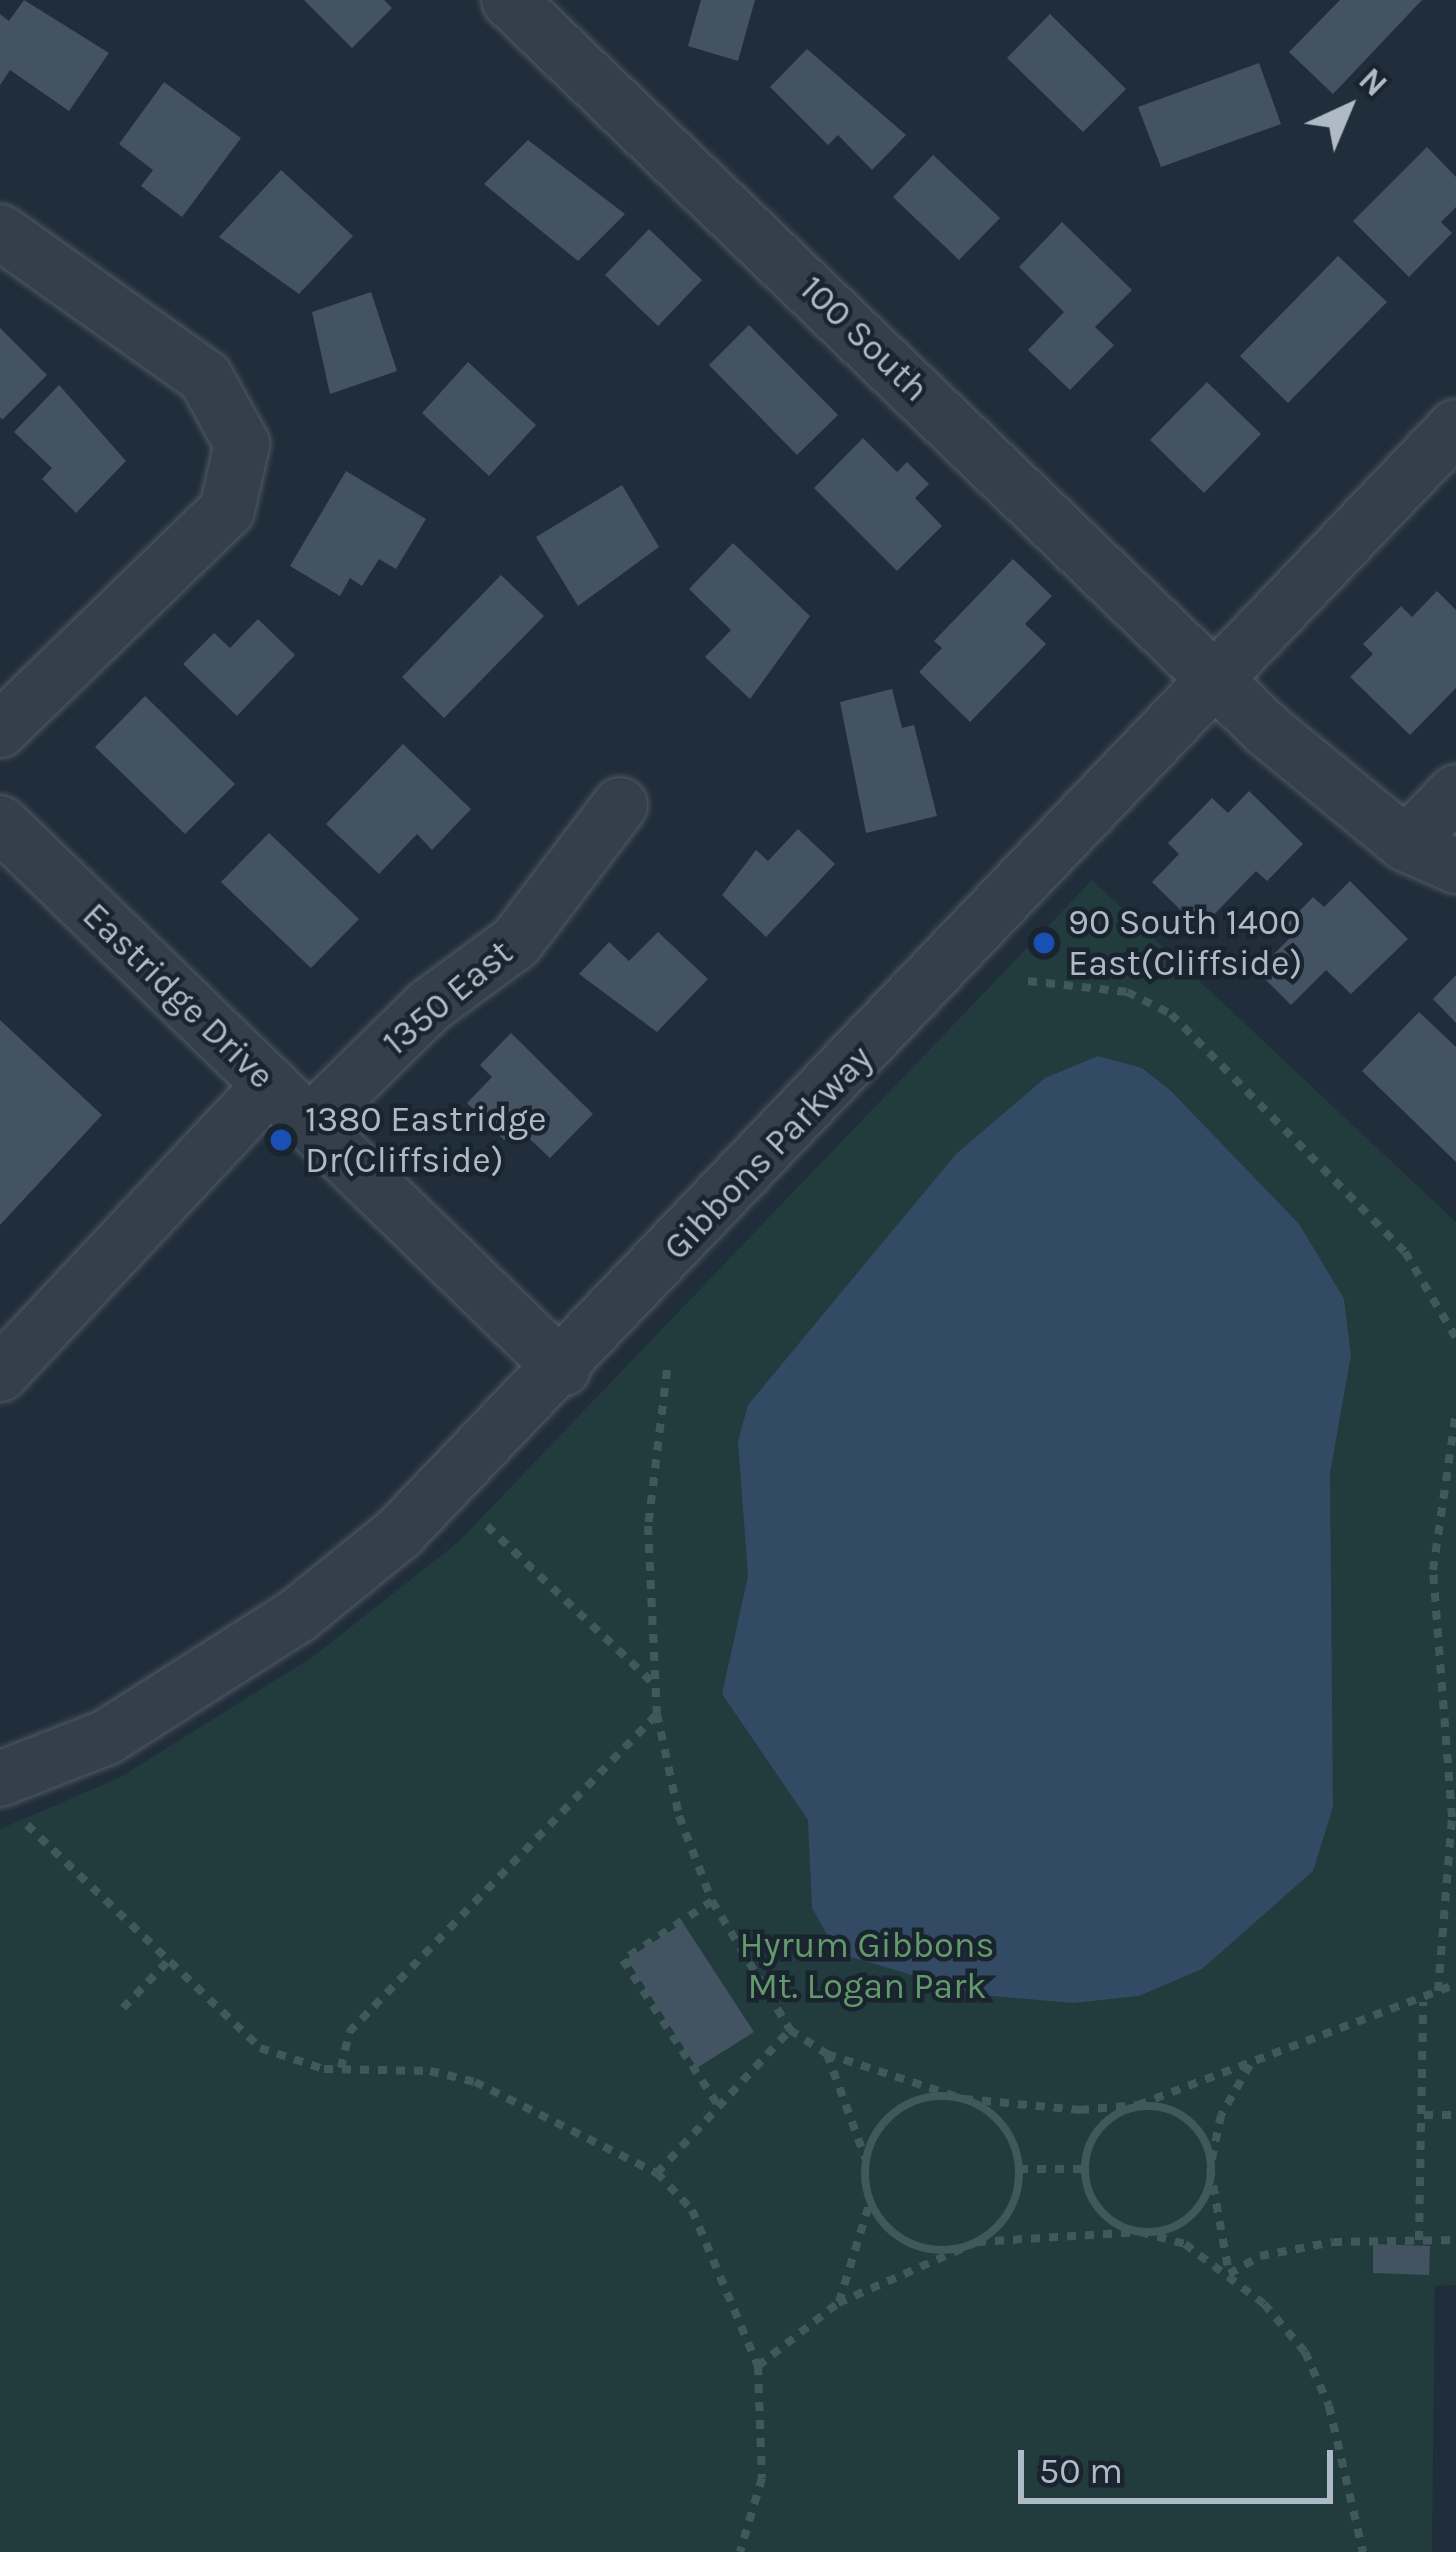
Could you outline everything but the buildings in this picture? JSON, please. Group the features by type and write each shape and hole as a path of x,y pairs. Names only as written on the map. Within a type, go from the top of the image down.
{"street":[{"name":"100 South","path":"528,6 1218,680 1406,844 1456,866"},
{"path":"0,232 206,377 242,444 227,510 0,730"},
{"name":"Gibbons Parkway","path":"0,1779 106,1737 297,1616 399,1533 563,1369 1456,427"},
{"path":"1406,844 1456,792"},
{"name":"1350 East","path":"309,1124 429,1006 516,942 620,805"},
{"name":"Eastridge Drive","path":"0,824 563,1369"},
{"path":"0,1374 270,1085"}],"path":[{"path":"1028,981 1127,992 1171,1015 1405,1252 1456,1338"},
{"path":"667,1370 648,1526 657,1714 679,1816 712,1901 790,2030 826,2054 964,2099 1016,2108 1138,2104 1189,2120 1210,2168 1229,2274"},
{"path":"1438,1991 1452,1816 1434,1550 1456,1412"},
{"path":"487,1526 652,1682"},
{"path":"341,2068 349,2032 657,1714"},
{"path":"27,1826 260,2048 298,2065 475,2082 656,2174 692,2210 758,2366 762,2479 740,2552"},
{"path":"712,1901 623,1960 720,2108"},
{"path":"123,2008 169,1960"},
{"path":"1363,2552 1329,2406 1305,2352 1229,2274 1184,2244 1109,2221 1084,2169 1095,2134 1138,2104 1423,2002 1456,1984"},
{"path":"1419,2240 1423,2002"},
{"path":"656,2174 790,2030"},
{"path":"826,2054 866,2161 871,2200 838,2303"},
{"path":"871,2200 907,2240 943,2250 977,2242 1140,2233 1179,2225 1204,2203 1220,2115 1251,2064"},
{"path":"758,2366 838,2303 977,2242 1010,2209 1019,2169 1002,2124 964,2099 907,2104 881,2127 866,2161"},
{"path":"1424,2115 1456,2115"},
{"path":"1019,2169 1084,2169"},
{"path":"1229,2274 1260,2256 1333,2242 1456,2240"}],"green space":[{"name":"Hyrum Gibbons Mt. Logan Park","path":"1092,880 1456,1222 1456,2285 1435,2286 1432,2552 0,2552 0,1829 119,1778 314,1656 459,1541"}],"water":[{"path":"1098,1056 1142,1068 1171,1091 1299,1224 1344,1299 1351,1355 1330,1473 1333,1807 1313,1871 1202,1969 1139,1996 1073,2003 980,1995 851,1957 830,1940 812,1908 808,1820 722,1694 748,1576 738,1441 748,1405 956,1154 1045,1078"}],"place":[{"name":"90 South 1400 East(Cliffside)","path":"1044,943"},
{"name":"1380 Eastridge Dr(Cliffside)","path":"281,1140"}]}
